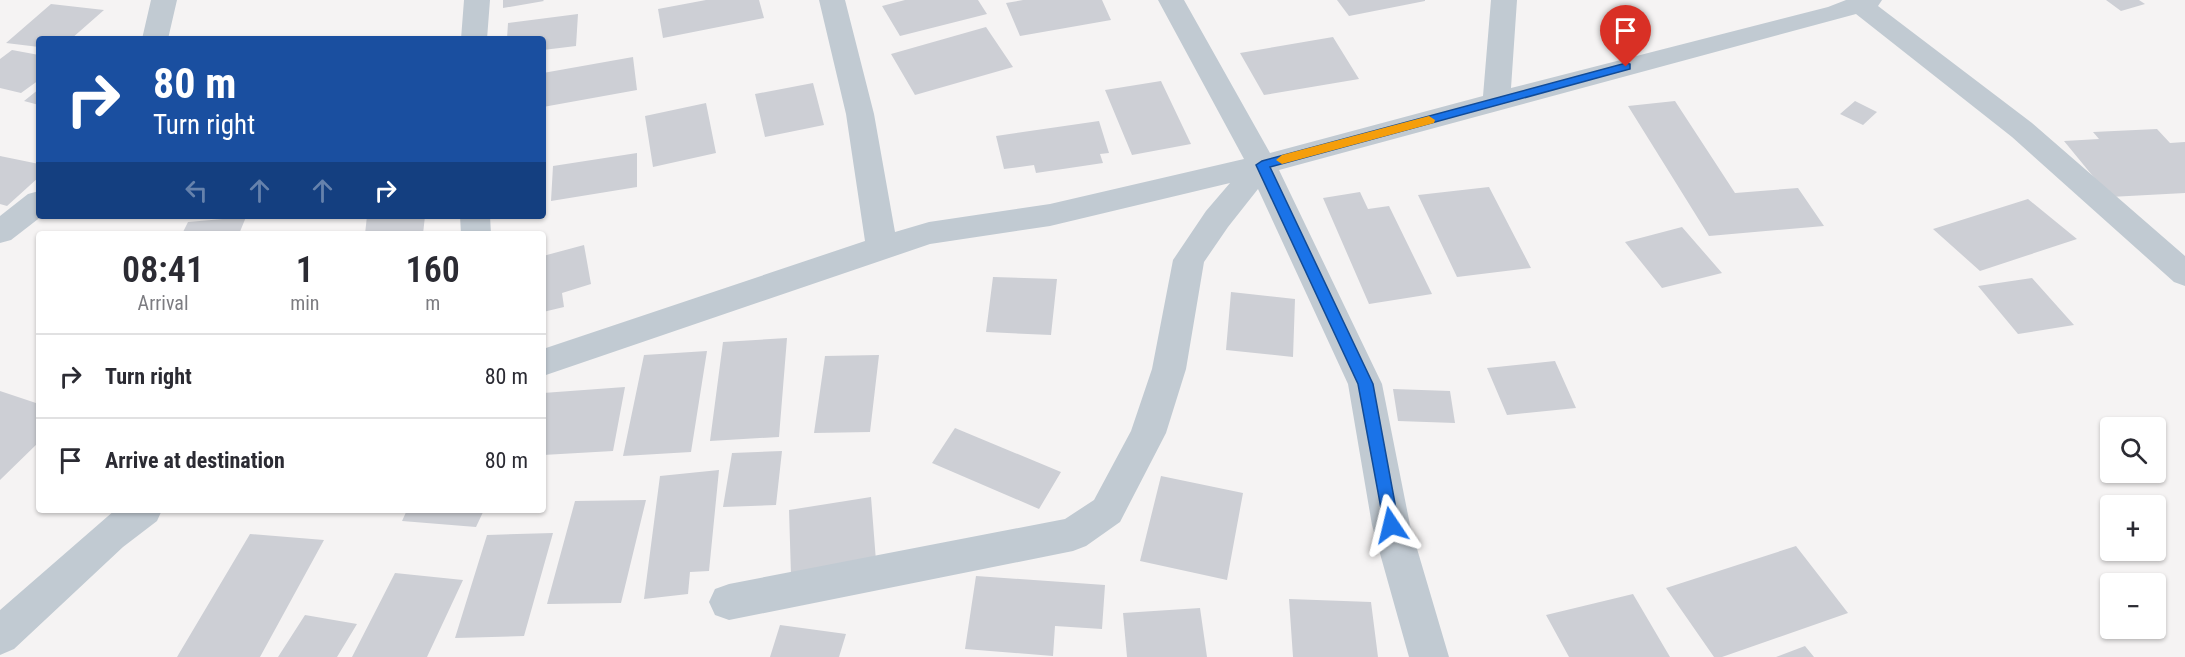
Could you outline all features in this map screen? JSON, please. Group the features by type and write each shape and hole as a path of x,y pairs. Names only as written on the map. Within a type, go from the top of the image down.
{"street":[{"path":"156,36 164,0"},
{"path":"474,36 477,0"},
{"path":"832,0 860,114 882,248"},
{"path":"1172,0 1262,165 1365,384 1391,525 1429,657"},
{"path":"1496,102 1504,0"},
{"path":"546,362 929,234 1050,214 1262,165 1713,43 1846,4 2022,130 2185,274"},
{"path":"729,602 1073,534 1107,511 1148,433 1169,369 1189,260 1217,219 1262,165"},
{"path":"0,232 36,204"},
{"path":"0,636 110,535 140,513"}],"building":[{"path":"503,0 543,0 544,1 503,8"},
{"path":"706,0 759,0 764,18 663,38 658,9"},
{"path":"905,0 978,0 987,14 900,36 882,6"},
{"path":"1023,0 1102,0 1111,20 1020,36 1006,3"},
{"path":"1337,0 1425,0 1425,1 1349,16"},
{"path":"2106,0 2139,0 2145,4 2121,11"},
{"path":"51,4 104,10 74,36 36,36 36,47 6,43"},
{"path":"578,14 576,46 546,50 546,36 507,36 508,23"},
{"path":"986,27 1013,67 915,95 891,54"},
{"path":"1333,37 1359,79 1264,95 1240,53"},
{"path":"12,50 36,54 36,82 21,93 0,88 0,59"},
{"path":"633,57 637,90 546,106 546,72"},
{"path":"1161,81 1191,144 1132,155 1105,90"},
{"path":"813,83 824,125 765,137 755,94"},
{"path":"36,91 36,104 24,101"},
{"path":"1675,101 1735,193 1798,188 1824,226 1709,236 1628,106"},
{"path":"1855,101 1877,112 1863,125 1840,114"},
{"path":"706,103 716,153 653,167 645,116"},
{"path":"1099,121 1109,153 1100,154 1103,163 1036,173 1034,165 1004,169 996,136"},
{"path":"2157,129 2170,143 2185,142 2185,193 2110,197 2064,141 2099,139 2093,132"},
{"path":"637,153 637,187 551,201 553,166"},
{"path":"0,156 36,163 36,180 7,206 0,204"},
{"path":"1489,187 1531,268 1457,277 1418,195"},
{"path":"1360,192 1368,209 1389,206 1432,294 1369,304 1323,198"},
{"path":"2028,199 2077,239 1980,271 1933,229"},
{"path":"245,219 240,231 184,231 188,222"},
{"path":"367,219 425,219 423,231 365,231"},
{"path":"1682,227 1722,273 1662,288 1625,242"},
{"path":"584,245 591,284 562,293 564,307 546,311 546,255"},
{"path":"993,277 1057,279 1051,335 986,332"},
{"path":"2032,278 2074,325 2018,334 1978,286"},
{"path":"1231,292 1295,299 1293,357 1226,350"},
{"path":"787,338 779,437 710,441 723,342"},
{"path":"707,351 691,452 623,456 644,355"},
{"path":"879,355 870,432 814,433 825,356"},
{"path":"1555,361 1576,408 1507,415 1487,368"},
{"path":"625,387 613,451 546,455 546,393"},
{"path":"1393,389 1450,391 1455,423 1398,421"},
{"path":"0,391 36,403 36,445 0,480"},
{"path":"955,428 1061,472 1039,509 932,463"},
{"path":"782,451 776,505 723,507 732,453"},
{"path":"719,470 709,571 690,572 688,594 644,599 660,476"},
{"path":"1161,476 1243,493 1227,580 1140,561"},
{"path":"871,497 876,561 791,575 789,510"},
{"path":"646,500 621,603 547,604 575,501"},
{"path":"406,513 483,513 476,527 402,521"},
{"path":"553,533 524,636 455,638 487,535"},
{"path":"250,534 324,540 260,657 177,657"},
{"path":"1796,546 1848,613 1722,657 1714,657 1666,588"},
{"path":"395,573 463,580 427,657 352,657"},
{"path":"976,576 1105,585 1102,629 1055,626 1053,656 965,649"},
{"path":"1633,594 1670,657 1569,657 1546,615"},
{"path":"1289,599 1371,602 1378,657 1293,657"},
{"path":"1200,608 1207,657 1127,657 1123,613"},
{"path":"305,615 357,624 337,657 278,657"},
{"path":"780,625 846,634 839,657 770,657"},
{"path":"1805,646 1814,657 1776,657"}],"slow traffic":[{"path":"1282,160 1429,120"}],"route":[{"path":"1391,525 1365,384 1262,165 1626,67"}]}
